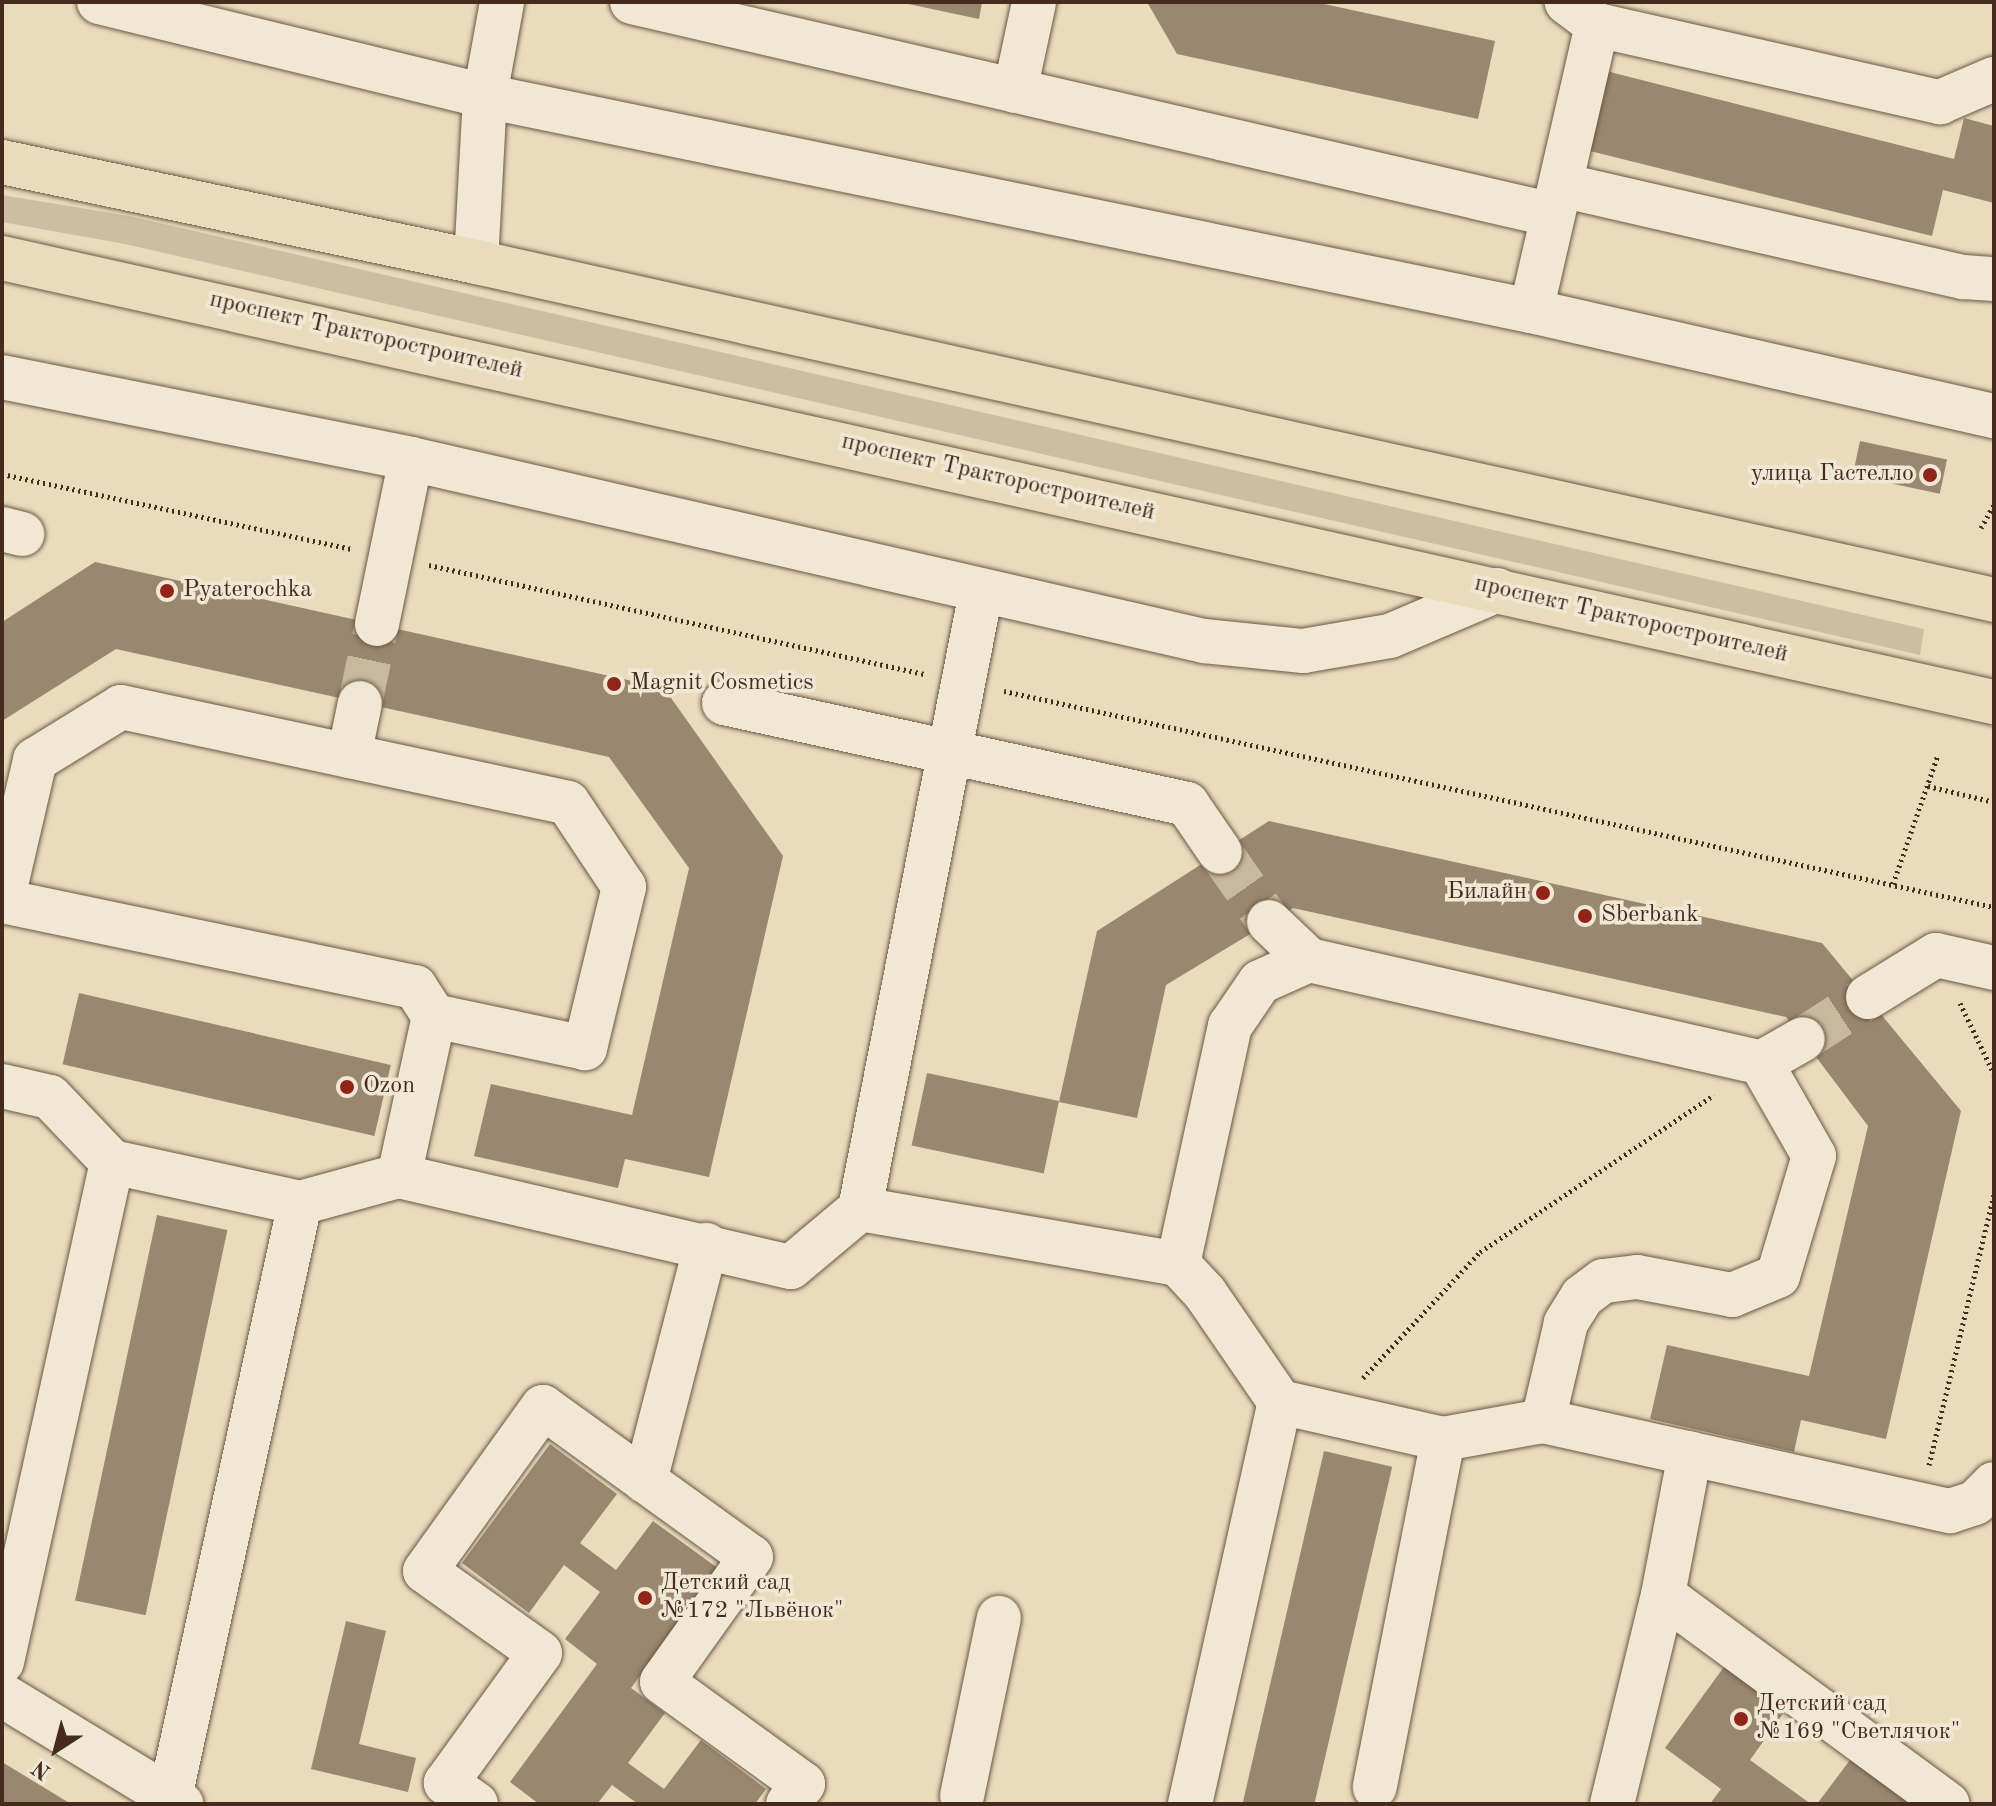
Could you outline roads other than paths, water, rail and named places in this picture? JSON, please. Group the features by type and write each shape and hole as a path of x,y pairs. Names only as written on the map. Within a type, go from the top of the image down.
{"main road":[{"path":"2,162 476,262 1994,600"},
{"name":"проспект Тракторостроителей","path":"2,258 1994,702"}],"street":[{"path":"99,2 485,96 1531,311 1994,416"},
{"path":"476,262 485,96 502,2"},
{"path":"632,2 1015,91 1557,200 1964,277 1994,279"},
{"path":"1015,91 1034,2"},
{"path":"1531,311 1557,200 1582,13 1940,102 1994,79"},
{"path":"2,377 411,459 1204,641 1303,651 1390,636 1498,590"},
{"path":"377,624 411,459"},
{"path":"2,1086 50,1097 112,1162 300,1203 399,1176 791,1267 860,1209 981,592"},
{"path":"349,756 360,703"},
{"path":"724,703 1187,804 1220,852"},
{"path":"121,707 568,803 624,887 585,1048 434,1016 415,987 2,901 35,760 121,707"},
{"path":"1269,922 1309,960 1761,1063 1803,1039"},
{"path":"1868,997 1936,955 1994,968"},
{"path":"1178,1264 1230,1026 1260,982 1309,960"},
{"path":"399,1176 434,1016"},
{"path":"1543,1421 1566,1323 1582,1297 1603,1281 1637,1277 1732,1295 1778,1276 1814,1156 1761,1063"},
{"path":"2,1662 112,1162"},
{"path":"2,1695 176,1800 300,1203"},
{"path":"860,1209 1178,1264 1205,1293 1280,1402 1443,1439 1543,1421 1950,1511 1975,1503 1994,1484"},
{"path":"645,1481 706,1245"},
{"path":"1190,1804 1280,1402"},
{"path":"476,1804 446,1783 540,1653 425,1571 543,1407 751,1557 662,1682 803,1784 788,1804"},
{"path":"1375,1787 1443,1439"},
{"path":"1612,1804 1663,1595 1690,1454"},
{"path":"1663,1595 1948,1804"},
{"path":"974,1801 999,1618"}],"tunnel":[{"path":"360,703 377,624"},
{"path":"1220,852 1269,922"},
{"path":"1803,1039 1868,997"}],"place":[{"name":"улица Гастелло","path":"1930,475"},
{"name":"Pyaterochka","path":"167,591"},
{"name":"Magnit Cosmetics","path":"614,684"},
{"name":"Билайн","path":"1543,893"},
{"name":"Sberbank","path":"1585,916"},
{"name":"Ozon","path":"347,1087"},
{"name":"Детский сад №172 \"Львёнок\"","path":"645,1598"},
{"name":"Детский сад №169 \"Светлячок\"","path":"1741,1719"}]}
